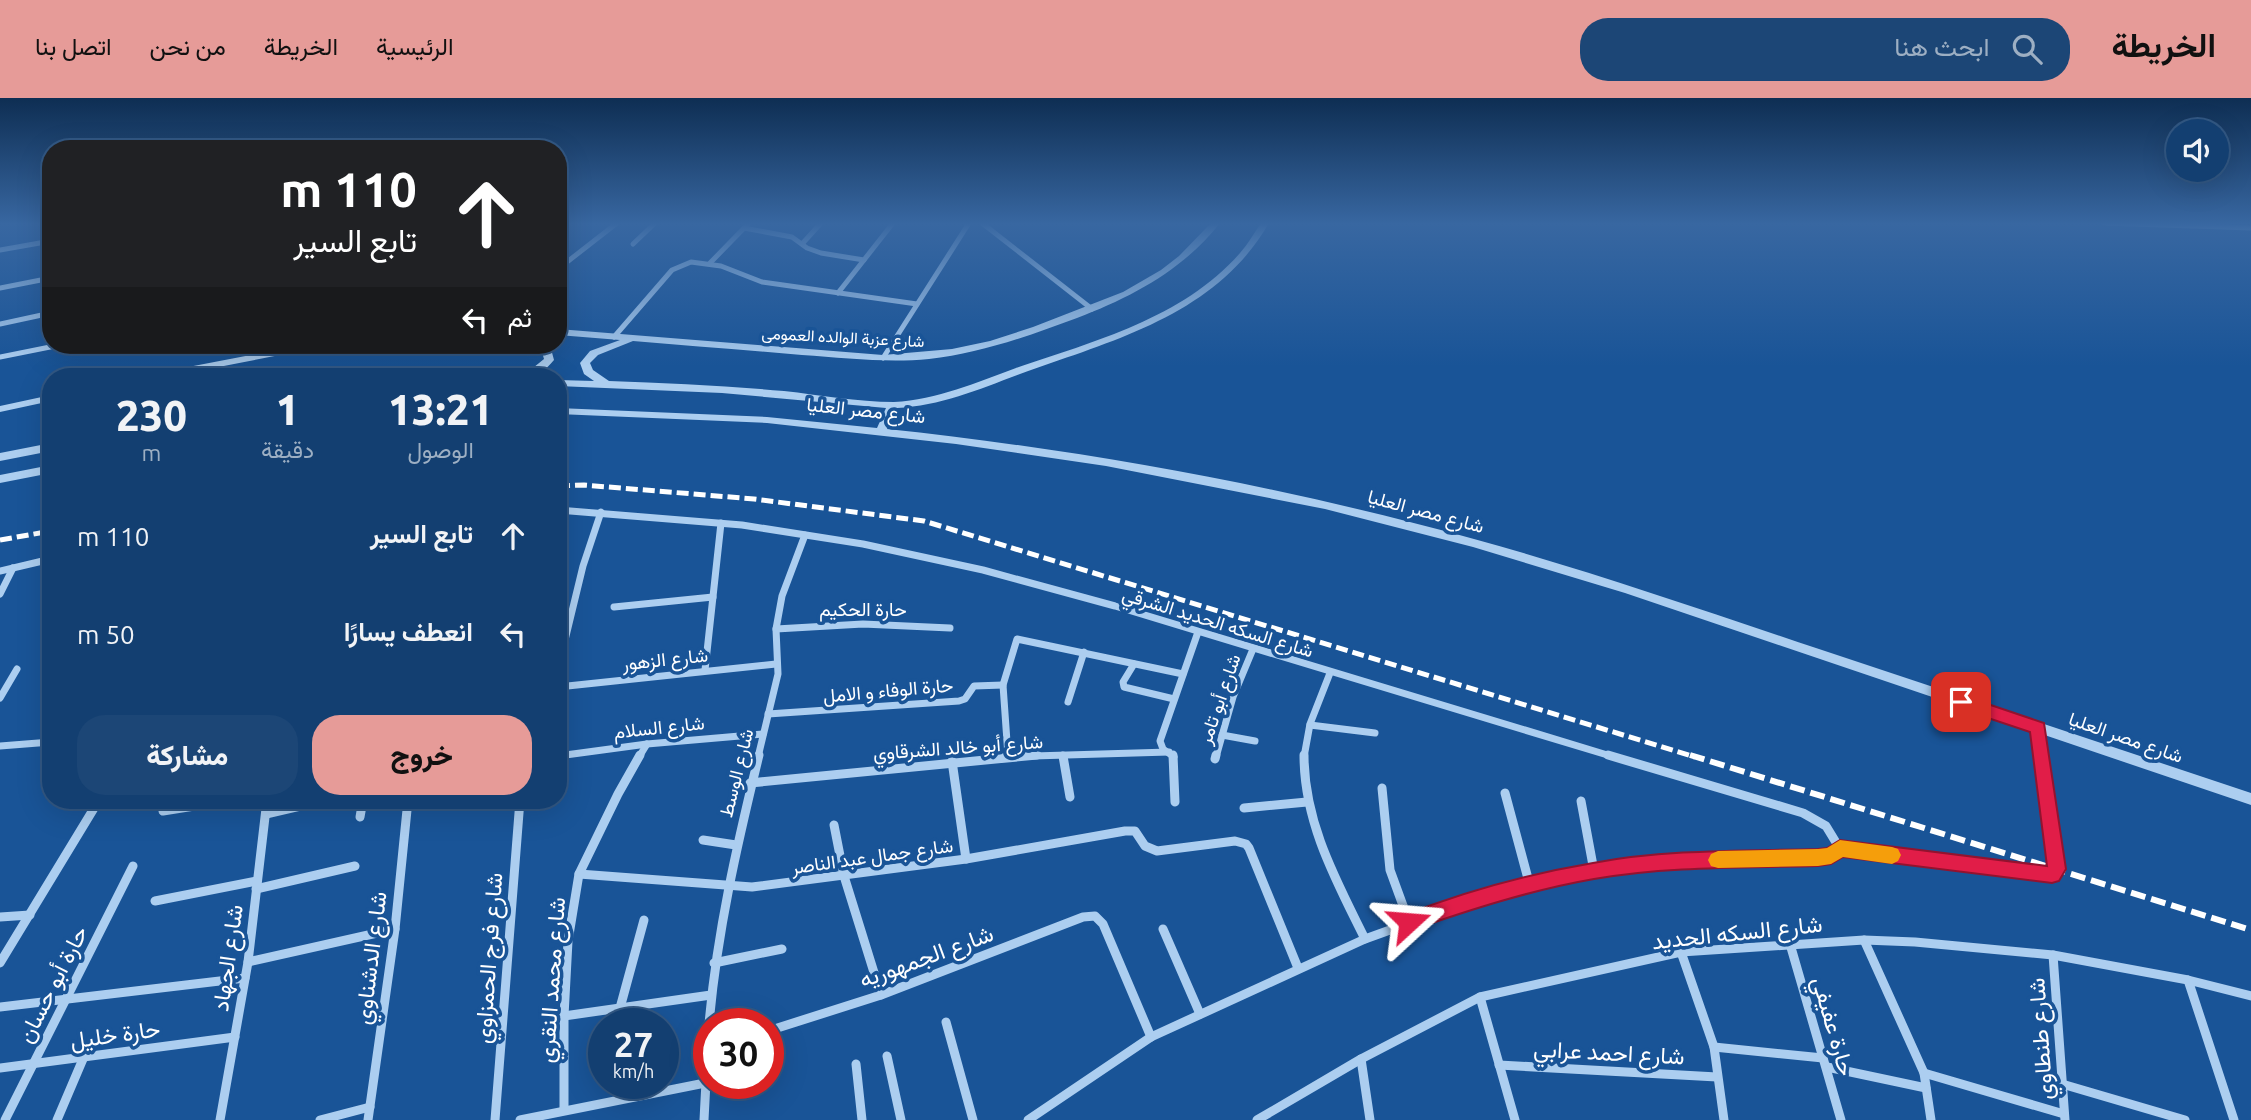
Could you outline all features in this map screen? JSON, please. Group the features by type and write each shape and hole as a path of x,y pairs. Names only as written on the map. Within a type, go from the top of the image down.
{"street":[{"path":"614,337 673,271"},
{"path":"731,271 762,282 917,304"},
{"path":"838,293 856,271"},
{"path":"883,358 938,271"},
{"path":"1043,271 1092,309"},
{"name":"شارع عزبة الوالده العمومى","path":"567,333 883,358 928,358 983,348 1092,309 1137,291 1166,271"},
{"path":"881,431 893,405 932,399 970,388 1120,335 1154,319 1213,284 1226,271"},
{"path":"0,288 42,280"},
{"path":"0,324 42,315"},
{"path":"606,384 588,372 584,363 594,354 633,338"},
{"path":"0,357 42,349"},
{"path":"198,368 270,354"},
{"path":"541,368 549,360 547,354"},
{"name":"شارع مصر العليا","path":"567,383 750,391 893,405"},
{"path":"0,409 42,400"},
{"name":"شارع مصر العليا","path":"567,411 767,420 881,431 1106,461 1253,489 1411,526 1629,590 2251,799"},
{"path":"0,457 42,449"},
{"path":"0,480 42,471"},
{"name":"شارع السكه الحديد الشرقي","path":"567,510 722,523 805,535 906,553 1010,576 1803,813 1826,825 1840,849"},
{"path":"567,632 583,566 601,512"},
{"path":"705,670 722,523"},
{"name":"شارع الوسط","path":"710,1008 714,963 727,887 778,674 776,629 782,596 805,535"},
{"path":"0,571 42,561"},
{"path":"0,594 13,568"},
{"path":"614,607 713,597"},
{"name":"حارة الحكيم","path":"776,629 858,623 950,628"},
{"path":"1175,802 1174,757 1163,749 1160,741 1198,632"},
{"path":"1008,756 1003,685 1017,639 1183,674"},
{"name":"شارع أبو تامر","path":"1215,758 1240,677 1253,649"},
{"path":"1068,702 1084,652"},
{"name":"شارع الزهور","path":"567,686 776,664"},
{"path":"1134,664 1123,682 1124,687 1174,699"},
{"path":"0,698 17,669"},
{"path":"1330,673 1310,724 1304,775 1307,802 1320,846 1365,939"},
{"name":"حارة الوفاء و الامل","path":"768,714 959,701 965,699 974,686 1003,685"},
{"path":"1310,724 1375,733"},
{"path":"1028,1120 1152,1037 1298,968 1409,922 1473,900 1530,886 1594,871 1674,862 1831,856 1840,849 2042,875 2055,873 2038,728"},
{"name":"شارع السلام","path":"567,755 647,744 763,734"},
{"path":"1222,735 1255,741"},
{"path":"1,748 42,742"},
{"name":"شارع محمد النقري","path":"564,1110 564,1016 568,941 579,874 618,794 647,744"},
{"name":"شارع أبو خالد الشرقاوي","path":"750,783 1008,756 1169,752"},
{"path":"1063,756 1070,797"},
{"path":"952,761 967,859"},
{"path":"1382,788 1384,835 1390,870 1409,922"},
{"path":"1505,793 1530,886"},
{"path":"1581,801 1594,871"},
{"path":"1244,807 1307,802"},
{"path":"0,963 94,809"},
{"path":"163,810 170,809"},
{"name":"شارع الجهاد","path":"220,1120 246,978 266,809"},
{"path":"266,814 287,809"},
{"path":"360,817 361,809"},
{"name":"شارع الدشناوي","path":"368,1120 395,929 407,809"},
{"name":"شارع فرج الحمزاوي","path":"495,1120 519,809"},
{"path":"834,825 844,876 881,995"},
{"name":"شارع جمال عبد الناصر","path":"579,874 727,887 774,885 967,859 1131,831 1139,834 1148,849 1157,851 1235,841 1245,844 1298,968"},
{"path":"703,840 736,845"},
{"name":"حارة أبو حسان","path":"5,1120 133,866"},
{"path":"155,901 355,866"},
{"path":"0,917 30,915"},
{"name":"شارع الجمهوريه","path":"784,1026 881,995 1083,917 1096,916 1103,924 1152,1037"},
{"path":"644,920 620,1008 711,995"},
{"path":"248,962 395,929"},
{"path":"1163,929 1200,1014"},
{"path":"1864,940 1924,1073 1931,1120"},
{"name":"شارع السكه الحديد","path":"1256,1120 1361,1059 1480,997 1681,953 1864,940 1915,942 2053,955 2188,980 2251,996"},
{"name":"حارة عفيفي","path":"1790,944 1841,1120"},
{"path":"714,963 782,949"},
{"path":"1681,953 1714,1047 1724,1120"},
{"name":"شارع طنطاوي","path":"2053,955 2065,1117"},
{"path":"0,1007 246,978"},
{"path":"2188,980 2234,1120"},
{"path":"1480,997 1515,1120"},
{"path":"564,1016 588,1013"},
{"path":"946,1022 973,1120"},
{"name":"حارة خليل","path":"0,1068 235,1037"},
{"name":"شارع احمد عرابي","path":"1714,1047 1825,1062 1926,1088"},
{"path":"887,1056 901,1120"},
{"path":"57,1120 83,1059"},
{"path":"1361,1059 1370,1120"},
{"path":"856,1064 862,1120"},
{"name":"شارع احمد عرابي","path":"1499,1065 1717,1077"},
{"path":"1924,1073 2065,1117"},
{"path":"2062,1084 2185,1120"},
{"path":"520,1120 693,1085"},
{"name":"شارع الوسط","path":"704,1120 705,1099"},
{"path":"320,1120 370,1107"}],"railway":[{"path":"567,486 754,499 924,521 1695,757"},
{"path":"0,540 42,533"},
{"path":"1690,755 2251,930"}],"slow traffic":[{"path":"1718,860 1831,856 1840,849 1892,855"}],"route":[{"path":"1409,922 1473,900 1594,871 1674,862 1831,856 1840,849 2052,875 2057,869 2038,728 1961,702"}]}
